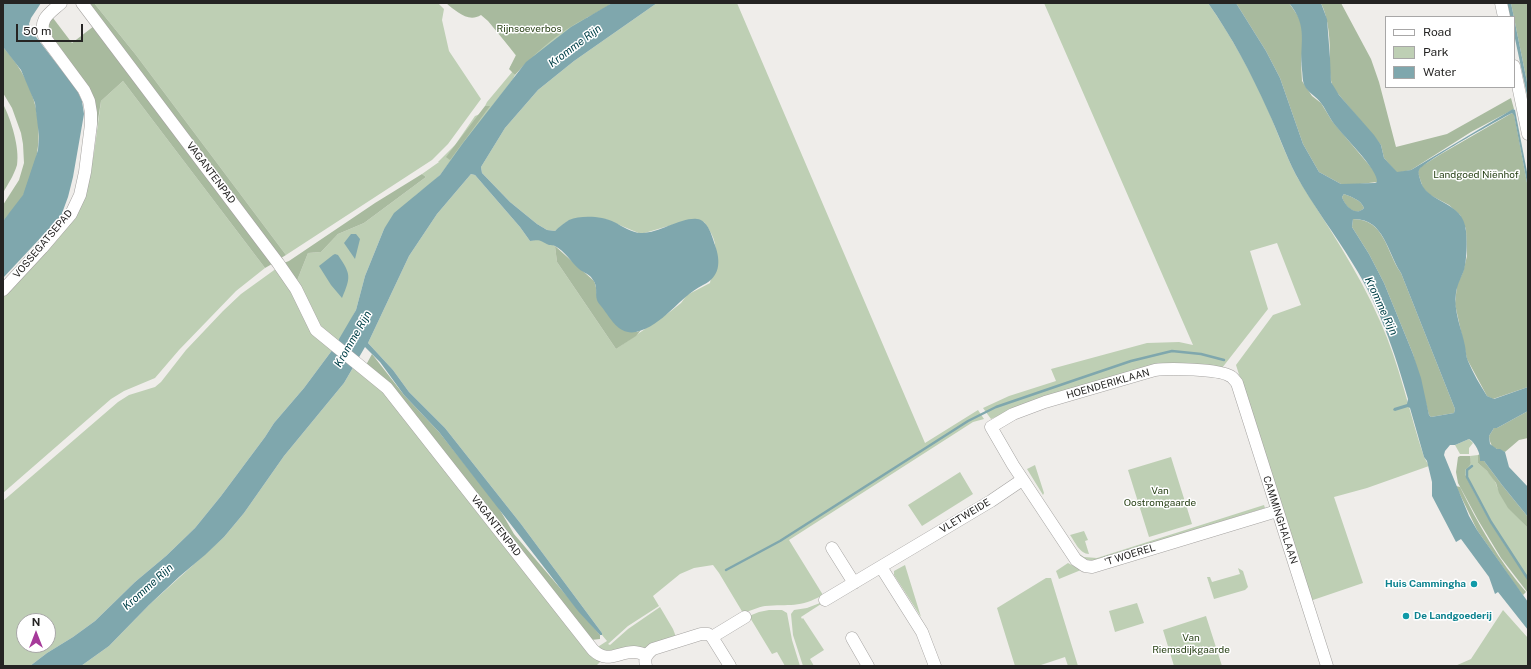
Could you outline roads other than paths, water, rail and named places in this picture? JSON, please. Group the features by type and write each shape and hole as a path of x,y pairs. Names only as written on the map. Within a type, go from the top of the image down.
{"street":[{"name":"VOSSEGATSEPAD","path":"3,290 71,214 80,194 85,172 91,124 89,101 84,90 44,36 42,30 42,23 46,16 61,3"},
{"name":"VAGANTENPAD","path":"82,3 278,263 296,289 316,330 387,388 593,650 598,655 607,657 634,652 646,660"},
{"path":"1501,3 1504,16"},
{"path":"1515,71 1528,134"},
{"name":"HOENDERIKLAAN","path":"1022,480 991,427 1013,414 1045,402 1155,370 1170,368 1187,369 1220,373 1230,376"},
{"name":"CAMMINGHALAAN","path":"1230,376 1237,383 1326,666"},
{"name":"'T WOEREL","path":"1022,480 1076,560 1084,566 1092,567 1277,511"},
{"name":"VLETWEIDE","path":"825,600 1022,480"},
{"path":"832,548 854,583"},
{"path":"881,567 922,632 933,666"},
{"path":"712,637 745,617"},
{"path":"646,660 653,649 701,634 708,634 712,637 730,666"},
{"path":"852,638 868,666"}],"water":[{"path":"3,3 41,3 31,18 29,24 33,33 77,90 82,101 84,114 73,177 61,216 3,278 3,221 23,195 38,150 39,136 35,103 21,70 3,47"},
{"name":"Kromme Rijn","path":"612,3 657,3 574,61 538,90 505,128 481,167 482,173 510,202 537,224 547,230 555,231 569,220 585,217 598,217 609,220 638,233 647,233 684,220 701,220 707,225 717,251 718,268 713,278 709,282 694,290 663,318 646,329 636,332 625,331 613,323 598,302 596,297 595,282 590,276 579,269 562,251 555,246 538,240 530,241 520,227 475,175 471,174 437,214 409,256 368,343 393,370 409,392 445,428 521,524 602,635 600,635 578,611 439,432 404,395 380,362 365,347 344,383 284,456 244,513 224,537 149,605 109,646 81,666 30,666 47,653 56,653 56,647 95,621 135,582 166,556 195,528 221,496 274,423 304,388 333,349 338,345 339,339 356,310 365,276 384,229 394,213 440,175 526,62 571,27"},
{"name":"Kromme Rijn","path":"1208,3 1236,3 1266,51 1280,78 1303,144 1319,172 1341,184 1377,182 1376,176 1366,161 1336,127 1324,107 1305,86 1301,60 1301,28 1299,20 1289,3 1321,3 1327,19 1331,82 1339,95 1374,135 1381,145 1384,158 1397,172 1411,170 1513,109 1515,110 1528,177 1528,188 1514,115 1512,113 1462,141 1434,159 1419,170 1419,173 1423,187 1429,193 1459,213 1464,221 1467,246 1466,256 1464,270 1458,284 1455,300 1467,358 1474,374 1487,396 1494,399 1528,387 1528,411 1497,428 1494,428 1489,436 1490,444 1505,452 1509,467 1528,487 1528,517 1484,461 1480,461 1479,452 1469,439 1455,445 1450,445 1445,451 1444,455 1469,516 1477,530 1528,602 1528,630 1498,592 1495,594 1489,577 1461,539 1456,542 1432,496 1432,482 1427,461 1424,457 1410,408 1408,407 1395,411 1393,410 1394,408 1407,404 1408,399 1392,347 1371,296 1353,264 1296,175 1255,83","holes":["1344,194 1358,201 1364,208 1354,211 1348,207 1342,197","1353,219 1363,220 1372,224 1383,238 1401,273 1455,409 1454,413 1431,417 1429,415 1421,378 1413,354 1384,283 1369,254 1352,227"]},
{"path":"1507,3 1511,3 1514,16 1510,16"},
{"path":"1515,23 1528,87 1528,100 1515,39"},
{"path":"351,234 356,234 360,239 355,259 344,243"},
{"path":"335,254 338,255 342,261 348,276 347,285 342,298 331,285 319,266"}],"waterway":[{"path":"726,570 780,541 968,421 996,407 1131,361 1172,351 1201,354 1224,360"},
{"path":"1472,466 1467,470 1467,477 1491,522 1528,579"}],"place":[{"name":"Huis Cammingha","path":"1474,584"},
{"name":"De Landgoederij","path":"1406,616"}],"park label":[{"name":"Rijnsoeverbos","path":"529,29"},
{"name":"Landgoed Niënhof","path":"1476,175"},
{"name":"Van Oostromgaarde","path":"1160,496"},
{"name":"Van Riemsdijkgaarde","path":"1191,644"}]}
